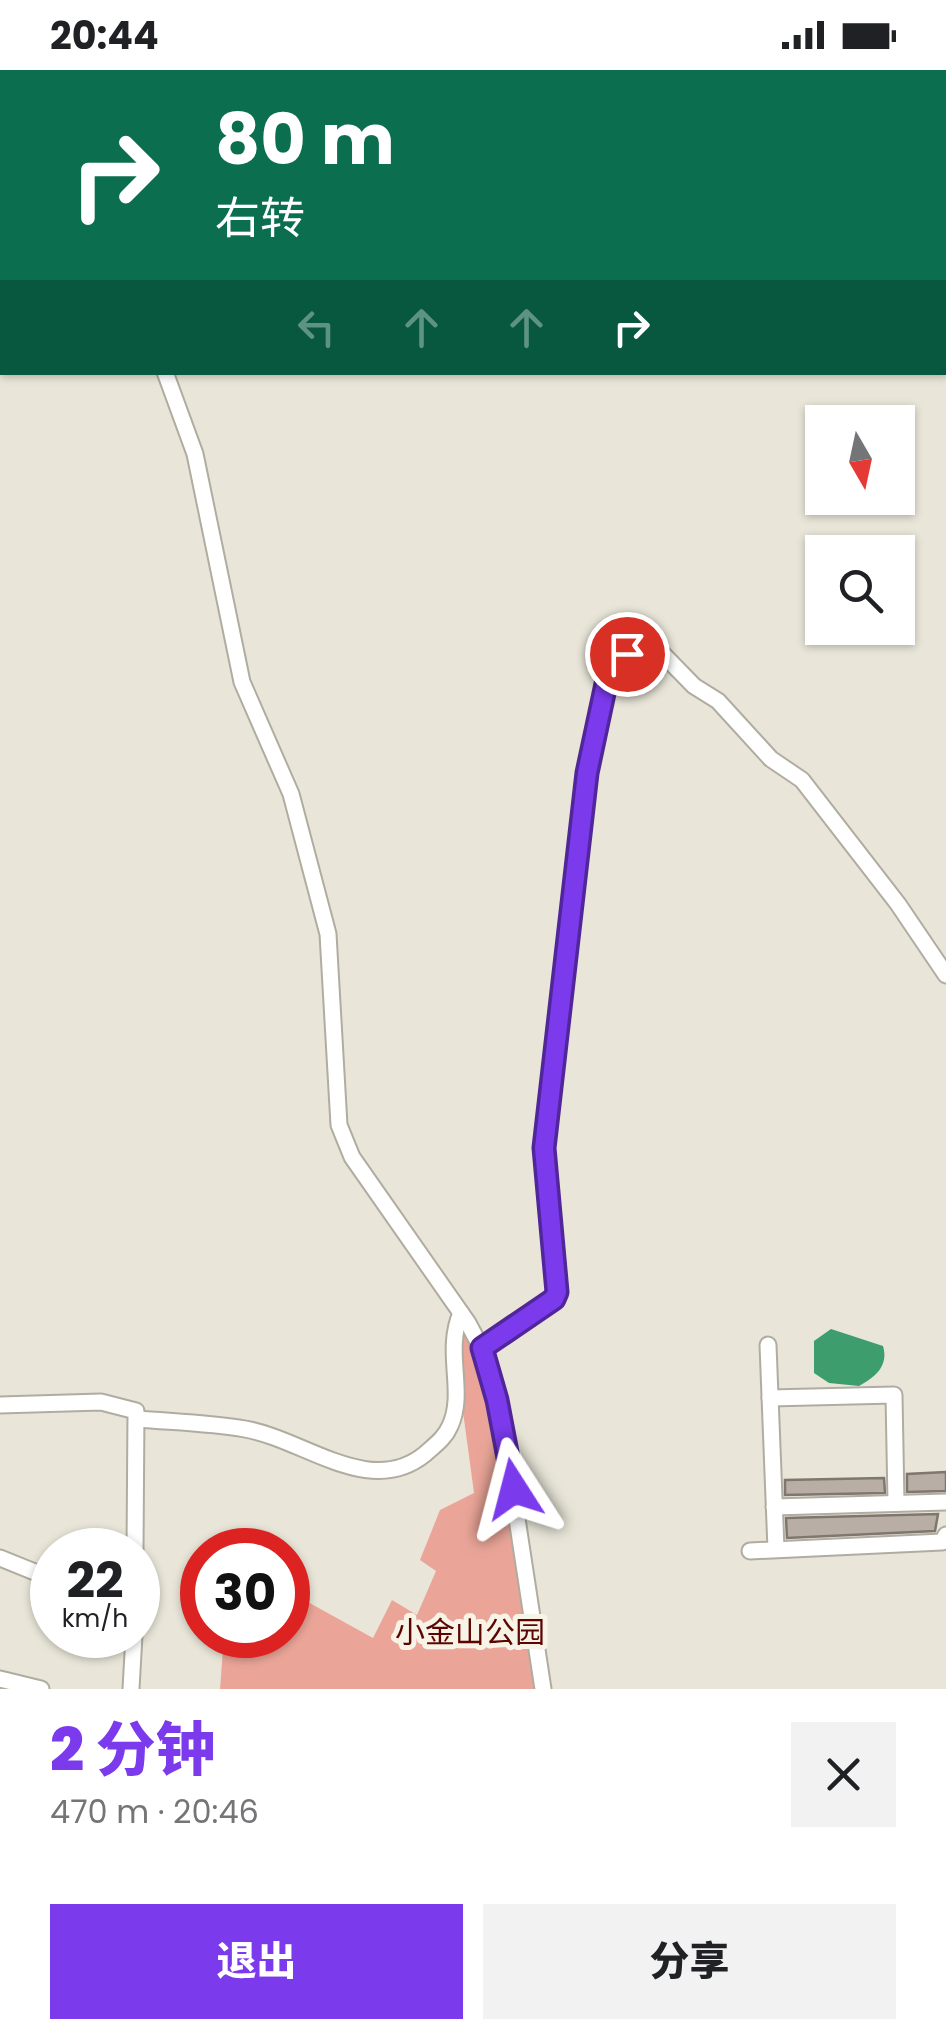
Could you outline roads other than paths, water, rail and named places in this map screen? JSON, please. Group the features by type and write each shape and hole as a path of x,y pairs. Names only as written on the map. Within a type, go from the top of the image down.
{"street":[{"path":"166,375 196,454 242,682 290,794 325,920 334,974 339,1126 352,1158 482,1348 503,1427 543,1689"},
{"path":"482,1348 554,1299 557,1292 544,1148 587,773 606,684 627,654 652,642 694,686 718,701 771,759 802,780 946,976"},
{"path":"138,1418 247,1429 371,1472 400,1470 444,1438 451,1425 456,1410 452,1334 460,1313"},
{"path":"768,1345 776,1550"},
{"path":"770,1398 894,1395 896,1503"},
{"path":"0,1405 102,1402 131,1406 138,1418 133,1458 135,1528"},
{"path":"774,1507 946,1502"},
{"path":"750,1551 942,1542 946,1535"},
{"path":"0,1558 30,1570"},
{"path":"131,1689 133,1658"},
{"path":"0,1678 40,1689"}],"park label":[{"name":"小金山公园","path":"470,1632"}]}
